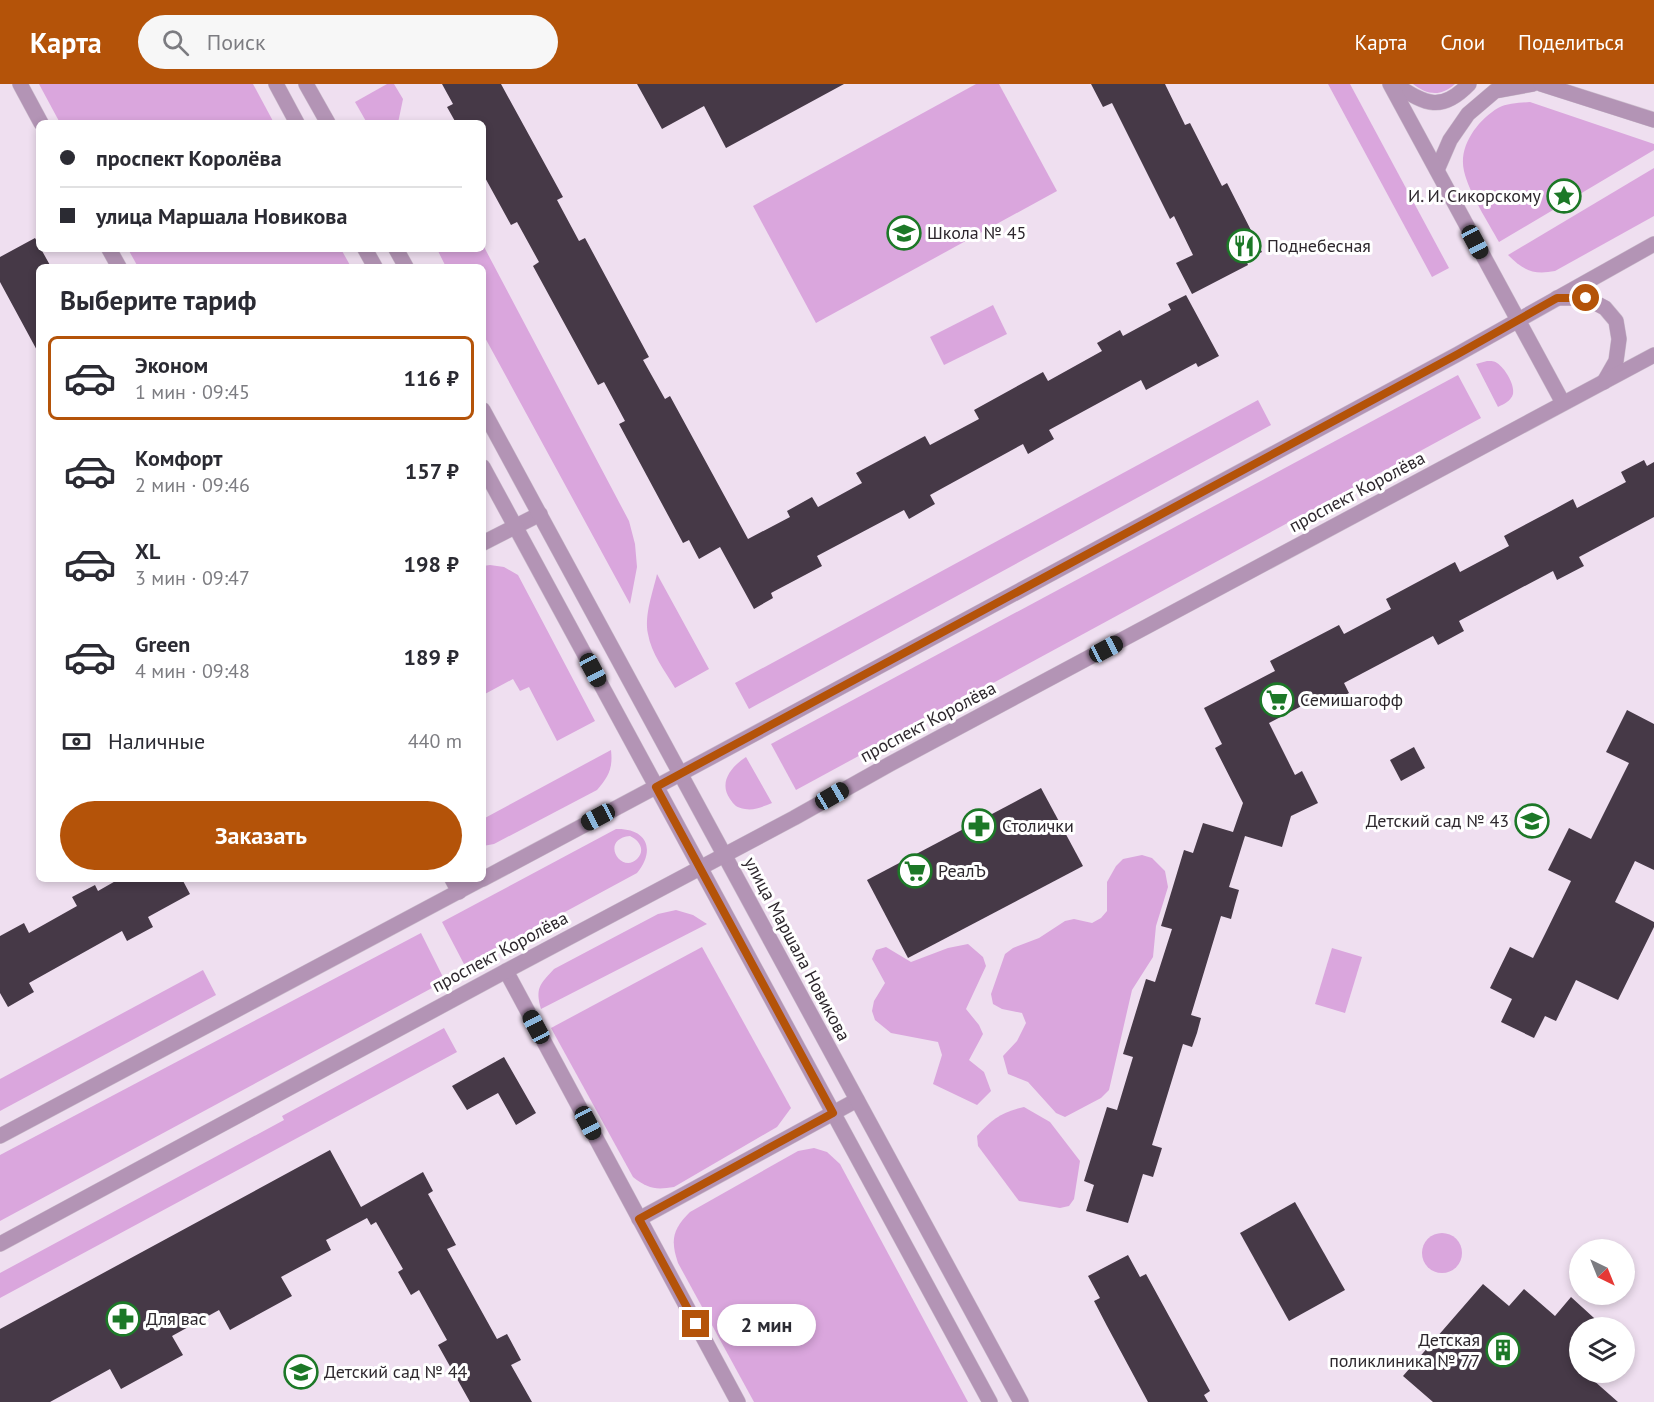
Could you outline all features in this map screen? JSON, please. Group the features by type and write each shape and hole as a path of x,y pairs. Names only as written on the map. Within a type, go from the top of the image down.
{"street":[{"path":"20,84 39,120"},
{"path":"276,84 295,120"},
{"path":"306,84 325,120"},
{"path":"1392,84 1421,100 1438,103 1457,97 1469,84"},
{"path":"1392,84 1563,403"},
{"path":"1437,170 1450,140 1468,114 1495,91 1533,84"},
{"path":"1541,84 1654,120"},
{"path":"486,877 1458,354 1654,244"},
{"path":"1557,298 1586,298 1605,308 1616,321 1619,339 1616,361 1604,382"},
{"name":"проспект Королёва","path":"0,1244 1654,355"},
{"name":"улица Маршала Новикова","path":"486,415 1021,1402"},
{"path":"486,473 990,1402"},
{"path":"486,542 540,514"},
{"path":"0,1136 455,885"},
{"path":"506,971 738,1402"},
{"path":"639,1219 857,1100"}],"shaded area":[{"path":"39,84 253,84 272,120 58,120"},
{"path":"387,84 394,84 403,99 399,120 365,120 355,102"},
{"path":"976,84 999,84 1057,191 816,323 753,206"},
{"path":"1328,84 1350,84 1449,268 1432,277"},
{"path":"1413,84 1455,84 1444,91 1434,93"},
{"path":"1530,102 1654,144 1654,150 1499,242 1466,180 1464,152 1471,135 1483,119 1505,105"},
{"path":"1654,168 1654,216 1555,271 1535,272 1519,265 1508,255"},
{"path":"486,251 629,521 635,544 637,567 630,604 486,340 486,264 444,264 438,252"},
{"path":"130,252 343,252 349,264 136,264"},
{"path":"993,305 1007,334 944,365 930,337"},
{"path":"1494,361 1500,365 1509,377 1513,390 1511,399 1498,407 1476,364"},
{"path":"1458,375 1481,418 796,790 771,744"},
{"path":"1258,400 1271,425 749,709 735,683"},
{"path":"486,566 504,567 518,575 595,721 557,741 529,687 520,691 513,679 486,693"},
{"path":"657,574 709,669 675,688 655,655 648,634 648,611"},
{"path":"611,750 609,772 597,790 494,844 486,845 486,817"},
{"path":"746,757 772,803 759,808 742,809 734,805 730,799 725,787 728,775"},
{"path":"616,829 635,832 645,842 646,856 637,873 465,966 442,922","holes":["630,836 639,843 640,856 631,863 625,863 616,855 614,849 616,843 621,839"]},
{"path":"1142,855 1152,858 1165,871 1168,887 1156,926 1153,957 1132,990 1109,1090 1101,1098 1065,1117 1056,1113 1028,1082 1008,1074 1003,1056 1017,1041 1026,1023 1022,1013 1002,1009 993,1004 991,994 1005,954 1013,948 1039,938 1065,921 1074,919 1092,923 1101,918 1107,911 1107,882 1116,866 1123,859"},
{"path":"676,910 693,915 707,924 541,1009 540,987 554,969 658,914"},
{"path":"421,933 445,981 0,1221 0,1155"},
{"path":"968,944 983,957 986,966 966,1009 983,1034 969,1060 984,1072 991,1091 977,1105 933,1084 942,1055 938,1042 891,1033 875,1020 872,1011 874,1001 885,983 872,959 876,950 886,947 911,962 948,948"},
{"path":"702,947 791,1108 777,1127 674,1187 652,1188 633,1177 551,1028"},
{"path":"1332,948 1362,957 1345,1013 1315,1004"},
{"path":"203,970 216,995 0,1111 0,1079"},
{"path":"444,1028 457,1052 0,1298 0,1273 284,1120 282,1116"},
{"path":"1024,1107 1050,1122 1080,1161 1074,1199 1069,1206 1060,1208 1019,1201 978,1146 977,1136 988,1125 1009,1111"},
{"path":"814,1148 827,1152 840,1164 968,1402 754,1402 678,1263 674,1247 675,1235 680,1224 690,1212 798,1151"},
{"path":"1442,1233 1450,1234 1456,1239 1461,1245 1461,1261 1456,1267 1450,1272 1442,1273 1434,1272 1428,1267 1423,1261 1422,1253 1423,1245 1428,1239 1434,1234"}],"building":[{"path":"442,84 501,84 563,197 557,200 579,241 585,238 649,357 643,360 665,399 670,396 748,539 790,517 787,511 812,497 818,507 862,483 856,473 925,436 930,445 979,419 974,410 1043,372 1048,381 1102,351 1097,343 1120,330 1123,336 1171,310 1168,304 1186,295 1219,356 1198,367 1196,363 1146,390 1141,380 1049,430 1054,439 1028,454 1023,444 930,495 935,504 909,519 904,510 817,556 822,566 771,593 773,598 754,609 720,547 699,559 689,540 683,543 619,424 625,421 604,382 598,385 533,266 539,262 517,222 511,225 486,179 486,120 454,120 447,107 453,104"},
{"path":"637,84 844,84 726,148 704,106 662,129"},
{"path":"1091,84 1165,84 1185,125 1190,123 1222,186 1227,183 1262,252 1246,260 1248,265 1192,294 1176,263 1193,255 1174,216 1170,219 1112,103 1103,107"},
{"path":"35,238 36,252 43,252 49,264 36,264 36,348 0,282 0,257"},
{"path":"1644,460 1647,466 1654,462 1654,517 1579,557 1584,566 1557,580 1553,571 1459,621 1464,631 1438,645 1433,636 1344,683 1349,693 1322,707 1317,698 1269,723 1295,775 1302,771 1318,803 1291,816 1282,847 1245,836 1229,887 1239,890 1231,919 1221,916 1191,1015 1201,1018 1197,1033 1192,1047 1183,1044 1152,1145 1162,1148 1153,1177 1143,1174 1128,1223 1086,1211 1094,1185 1084,1181 1107,1107 1117,1110 1133,1057 1123,1054 1146,979 1155,982 1172,929 1161,926 1184,850 1193,853 1203,823 1233,832 1243,803 1215,748 1222,744 1204,708 1275,671 1270,661 1339,625 1344,634 1391,609 1386,599 1455,562 1460,572 1509,546 1504,536 1573,499 1577,508 1626,482 1621,472"},
{"path":"1627,710 1654,724 1654,870 1635,861 1615,902 1654,922 1654,927 1618,1000 1576,980 1556,1021 1545,1016 1534,1038 1501,1022 1512,999 1490,988 1510,947 1533,958 1545,934 1571,881 1548,870 1569,828 1591,839 1629,763 1606,752"},
{"path":"1414,747 1425,768 1401,781 1390,760"},
{"path":"1041,788 1083,866 908,958 867,880"},
{"path":"114,882 184,882 190,894 148,917 153,927 127,941 122,931 29,983 34,992 8,1007 0,993 0,936 24,923 29,933 77,906 72,897 95,885 98,891"},
{"path":"504,1057 536,1113 516,1125 498,1093 467,1110 452,1086"},
{"path":"330,1150 361,1207 423,1172 433,1191 428,1194 456,1245 447,1249 497,1339 507,1334 521,1360 511,1365 532,1402 470,1402 438,1345 447,1340 419,1290 411,1295 398,1272 403,1269 376,1222 371,1225 367,1218 326,1240 331,1250 281,1277 292,1296 230,1330 219,1310 172,1336 183,1355 121,1389 110,1369 50,1402 0,1402 0,1329"},
{"path":"1295,1202 1345,1290 1289,1321 1240,1233"},
{"path":"1128,1255 1140,1277 1146,1274 1210,1391 1204,1395 1208,1402 1148,1402 1094,1301 1100,1298 1088,1276"},
{"name":"Детская поликлиника № 77","path":"1483,1284 1509,1306 1524,1289 1555,1316 1569,1299 1569,1305 1580,1305 1593,1317 1569,1317 1569,1383 1596,1383 1618,1402 1433,1402 1403,1376"}],"place":[{"name":"И. И. Сикорскому","path":"1564,196"},
{"name":"Школа № 45","path":"904,233"},
{"name":"Поднебесная","path":"1244,246"},
{"name":"Семишагофф","path":"1277,700"},
{"name":"Детский сад № 43","path":"1532,821"},
{"name":"Столички","path":"979,826"},
{"name":"РеалЪ","path":"915,871"},
{"name":"Для вас","path":"123,1319"},
{"name":"Детская поликлиника № 77","path":"1503,1350"},
{"name":"Детский сад № 44","path":"301,1372"}],"route":[{"path":"696,1324 639,1219 833,1113 656,787 1458,354 1557,298 1586,298"}]}
